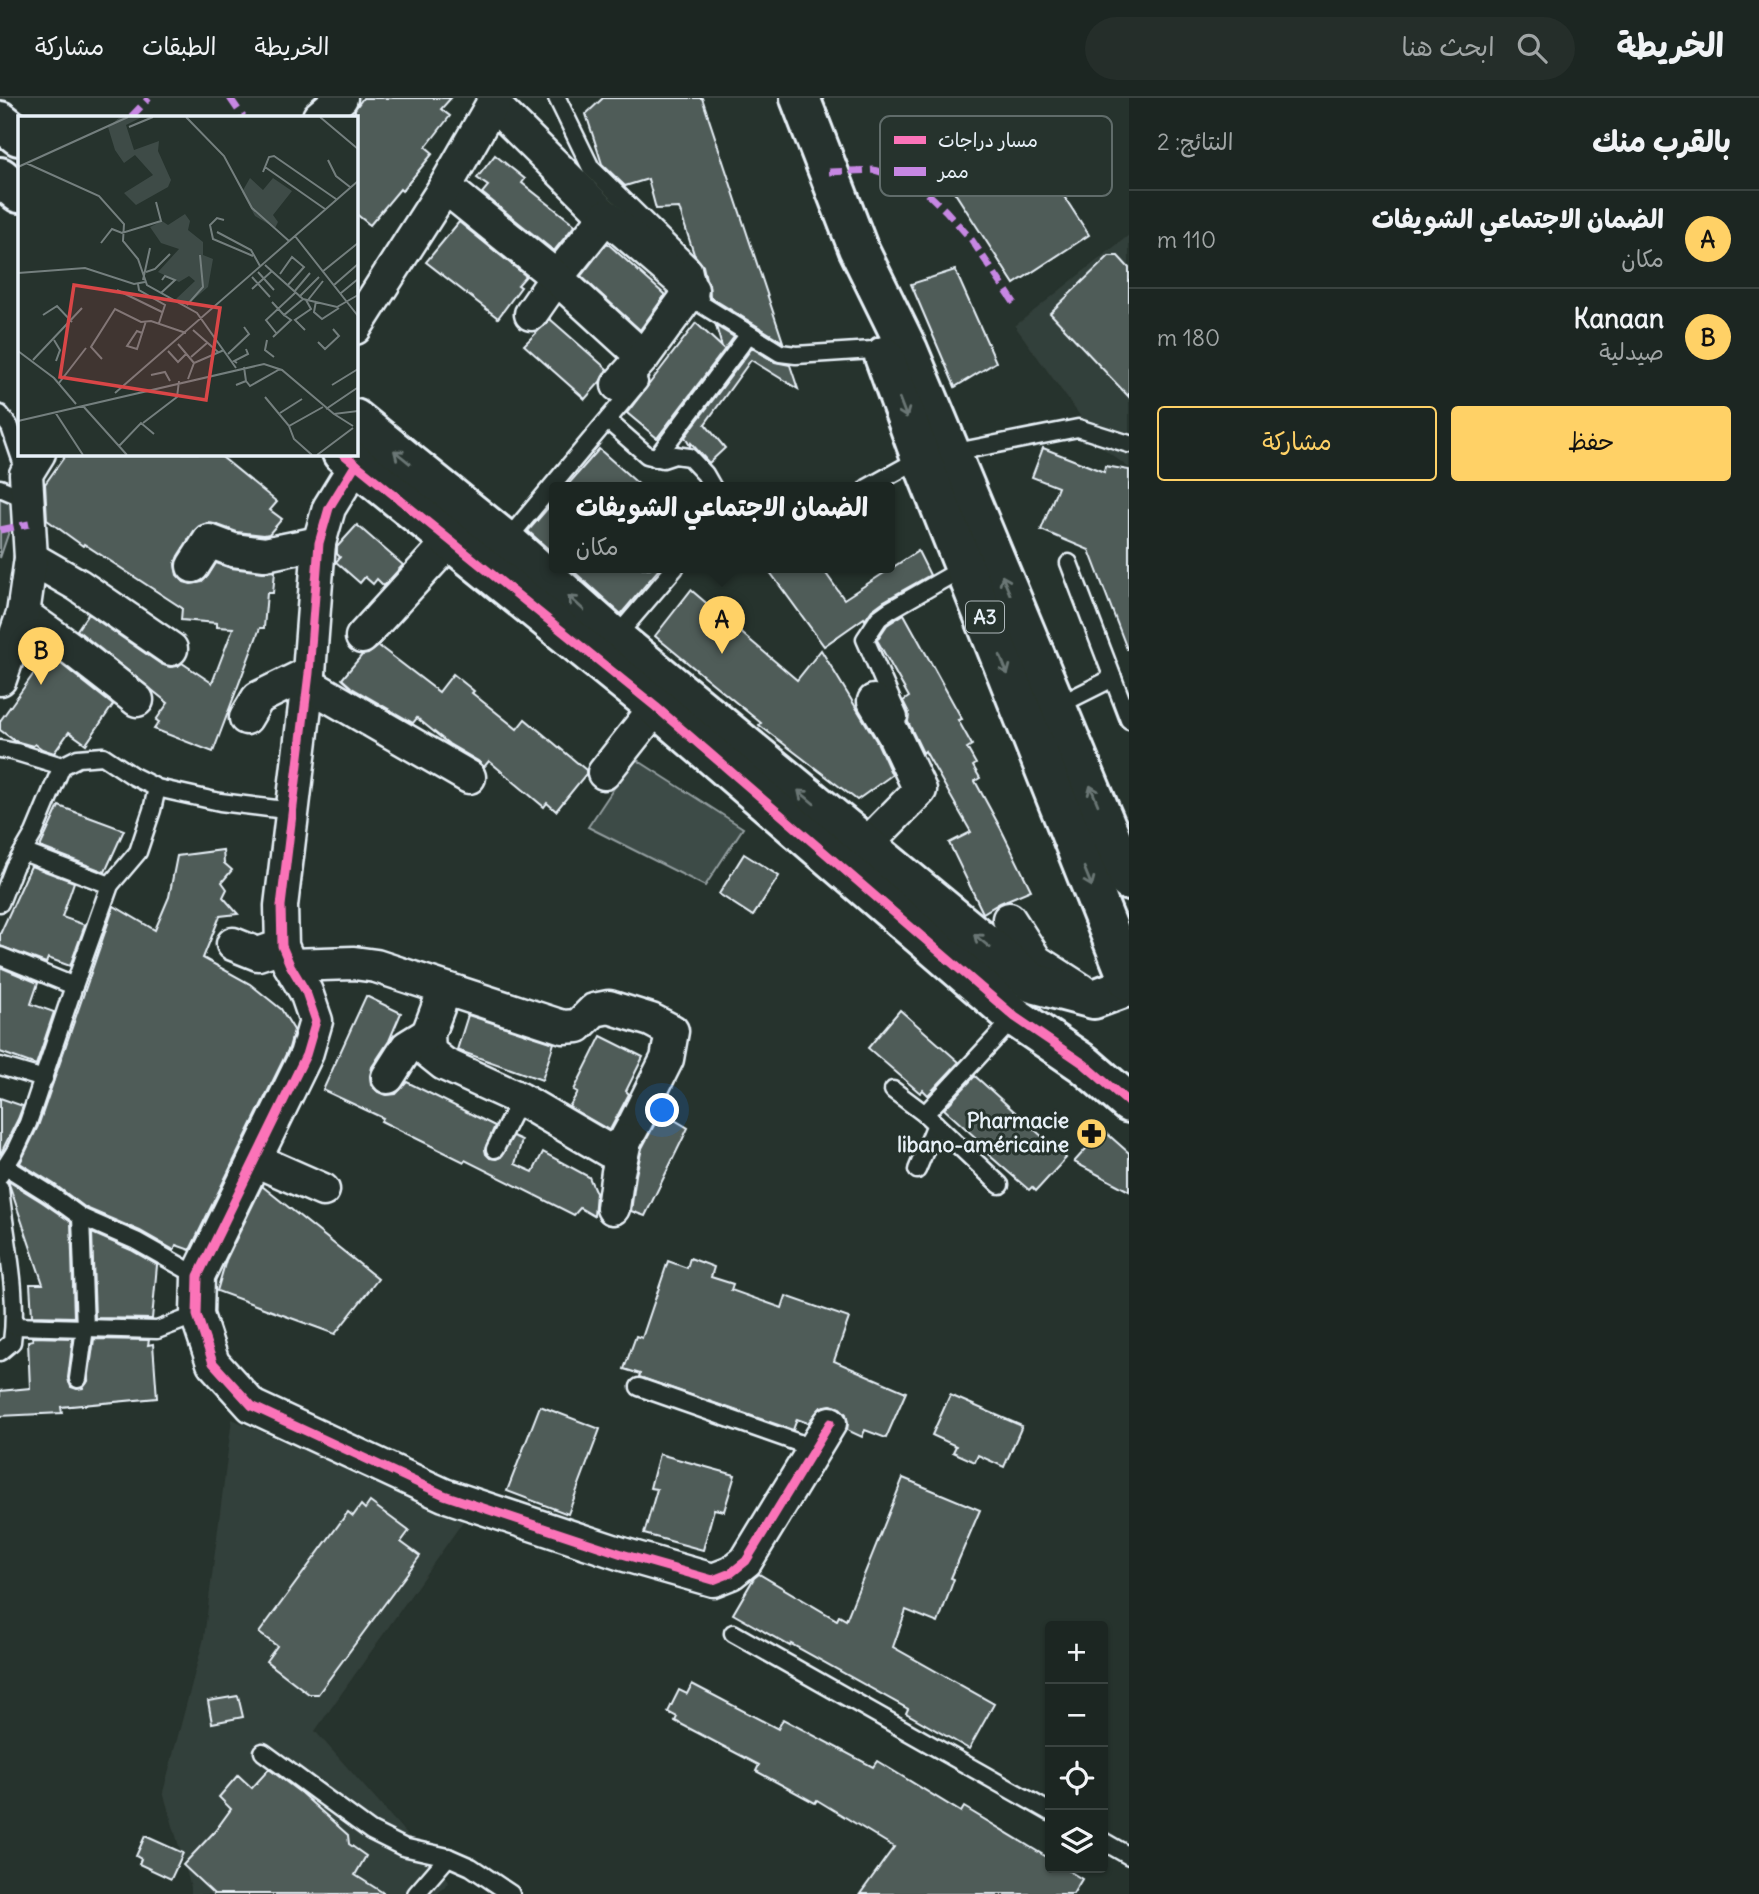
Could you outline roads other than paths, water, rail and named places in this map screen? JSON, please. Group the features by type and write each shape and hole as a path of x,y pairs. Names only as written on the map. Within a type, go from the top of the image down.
{"main road":[{"name":"A3","path":"800,98 936,455 1057,706 1129,881"},
{"path":"0,121 18,135"},
{"path":"0,177 18,192"},
{"path":"357,421 506,541 615,638 1034,984 1094,999 1129,983"},
{"name":"A3","path":"936,455 965,567 1129,983"},
{"path":"349,459 656,707 1015,1017 1084,1064 1129,1102"}],"street":[{"path":"320,116 341,98"},
{"path":"357,325 445,187 495,101 606,216 692,290 643,357 618,384"},
{"path":"445,187 556,278 643,357"},
{"path":"0,197 18,193"},
{"path":"531,314 606,216"},
{"path":"349,459 329,508 319,543 309,679 281,906 286,955 306,992 316,1021 306,1055 198,1276 197,1315 213,1363 252,1406 444,1494 622,1554 713,1580 731,1573 746,1560 823,1436"},
{"path":"0,679 23,614 30,546 23,479"},
{"path":"193,566 209,541 233,550 265,554 319,543"},
{"path":"362,637 450,541"},
{"path":"30,546 73,560 168,635"},
{"path":"23,614 137,699"},
{"path":"246,718 258,698 309,679"},
{"path":"309,679 469,777"},
{"path":"865,846 920,790 893,733 874,701"},
{"path":"604,773 656,707"},
{"path":"1009,919 1036,961 1094,999"},
{"path":"233,944 258,954 376,966 563,1027 578,1026 594,1010 609,1007 651,1020 672,1031 667,1059 625,1141 613,1208"},
{"path":"445,989 428,1034 429,1052 444,1064 520,1099 609,1151 625,1141"},
{"path":"388,1077 407,1047 428,1034"},
{"path":"254,1160 323,1190"}],"lane":[{"path":"556,98 591,168 693,268 701,304 780,353 796,355 894,350"},
{"path":"556,482 701,304"},
{"path":"656,457 749,334"},
{"path":"0,415 10,427 23,479"},
{"path":"608,421 647,456 663,459 675,455 690,457 710,482"},
{"path":"880,482 936,455 1078,428 1129,444"},
{"path":"506,541 549,490"},
{"path":"1069,564 1129,720"},
{"path":"935,800 865,639 879,618 890,610 965,567"},
{"path":"615,638 671,573"},
{"path":"1057,706 1113,678"},
{"path":"0,749 62,766"},
{"path":"0,904 4,879 34,833 62,766 78,758 103,756 157,788 220,802 293,811"},
{"path":"157,788 138,852 110,885 28,1123 3,1171 48,1193 81,1217 136,1241 198,1276"},
{"path":"23,852 110,885"},
{"path":"0,956 74,986"},
{"path":"917,1170 930,1119 1015,1017"},
{"path":"0,1066 44,1079"},
{"path":"893,1090 930,1119 1000,1185"},
{"path":"495,1149 520,1099"},
{"path":"0,1188 2,1228 9,1244 14,1326 12,1342 0,1352"},
{"path":"78,1379 85,1328 81,1217"},
{"path":"14,1326 157,1330 197,1315"},
{"path":"639,1387 823,1436"},
{"path":"733,1633 1046,1810"},
{"path":"262,1752 371,1831 403,1847 448,1857 471,1867 511,1894"},
{"path":"1108,1845 1129,1856"},
{"path":"416,1894 448,1857"}],"place":[{"name":"الضمان الاجتماعي الشويفات","path":"722,654"},
{"name":"Kanaan","path":"41,685"},
{"name":"Pharmacie libano-américaine","path":"1092,1133"}]}
